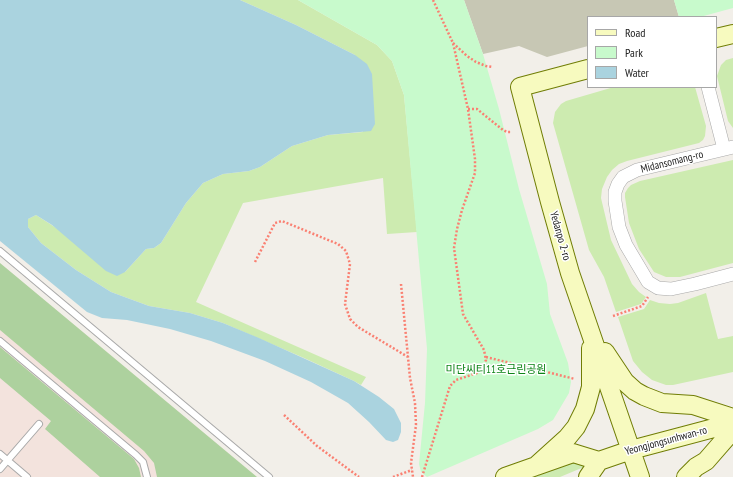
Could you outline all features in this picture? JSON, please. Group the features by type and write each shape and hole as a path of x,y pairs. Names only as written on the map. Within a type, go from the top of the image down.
{"street":[{"path":"717,38 733,34"},
{"name":"Yedanpo 2-ro","path":"587,69 520,87 570,273 640,477"},
{"path":"708,88 729,148"},
{"name":"Midansomang-ro","path":"729,148 636,170 623,177 618,184 614,201 619,227 626,245 648,282 658,288 671,289 733,274"},
{"path":"590,330 625,382 635,391 662,403 693,405 733,418"},
{"path":"536,466 567,438 576,426 585,409 591,387 592,367 590,330"},
{"name":"Yeongjongsunhwan-ro","path":"599,461 631,450 733,423"},
{"path":"686,477 696,467 706,461 733,430"},
{"path":"505,477 572,453 599,461 588,477"}],"lane":[{"path":"0,251 269,477"},
{"path":"0,341 136,455 143,462 147,477"},
{"path":"0,469 39,424"},
{"path":"0,454 27,477"}],"path":[{"path":"422,477 450,386 456,380 477,373 484,364 486,357 484,350 463,314 460,305 454,248 460,216 475,173 475,159 468,108 453,43 433,0"},
{"path":"453,43 476,62 494,67"},
{"path":"468,108 477,109 503,130 511,132"},
{"path":"255,262 275,223 282,221 338,244 346,251 350,264 345,304 350,319 358,327 408,357"},
{"path":"401,284 410,378 415,404 416,425 411,463 413,477"},
{"path":"613,316 642,306 649,296"},
{"path":"486,357 575,379"},
{"path":"284,415 317,446 359,477"},
{"path":"393,477 412,470"}],"shaded area":[{"path":"464,0 674,0 679,16 587,16 587,46 547,57 519,46 483,54"},
{"path":"0,263 257,477 0,477"}],"green space":[{"path":"240,0 298,0 377,45 392,61 404,95 417,232 387,234 383,178 243,203 196,302 366,377 361,385 304,358 223,323 190,313 149,306 111,292 76,270 41,243 28,227 28,219 36,215 125,272 146,249 154,248 161,243 186,203 203,183 223,174 249,171 260,167 292,146 328,135 363,132 355,55 296,25"},
{"name":"미단씨티11호근린공원","path":"298,0 464,0 483,54 499,109 519,189 547,284 550,314 568,363 571,382 569,393 553,420 538,429 427,477 421,472 419,464 425,403 427,349 404,95 392,61 377,45"},
{"path":"674,0 733,0 733,8 704,16 679,16"},
{"path":"733,58 733,128 728,121 717,76 721,65 726,60"},
{"path":"611,88 695,88 706,126 705,136 699,143 627,161 619,164 607,177 602,189 601,198 611,240 632,284 646,297 641,304 616,312 604,277 589,250 553,123 555,112 561,104 566,101"},
{"path":"733,160 733,263 680,277 666,277 654,272 639,249 629,223 625,197 625,193 628,188 640,181"},
{"path":"0,263 257,477 157,477 154,463 144,451 0,330"},
{"path":"706,293 718,339 733,336 733,372 673,385 666,385 652,380 642,372 633,361 618,317 644,309 650,300 659,303 678,303"},
{"path":"0,347 134,459 139,468 141,477 100,477 45,429 51,421 0,378"},
{"path":"577,460 585,464 584,467 560,477 532,477"}],"water":[{"path":"0,0 240,0 296,25 355,55 367,64 372,74 375,124 371,131 328,135 292,146 260,167 249,171 223,174 203,183 186,203 161,243 154,248 146,249 125,272 117,276 106,271 52,225 36,215 28,219 28,227 41,243 76,270 111,292 149,306 190,313 223,323 354,381 379,397 394,409 401,423 401,432 398,440 393,442 386,440 348,403 311,382 265,361 211,341 170,329 127,320 102,318 87,312 0,241"}]}
